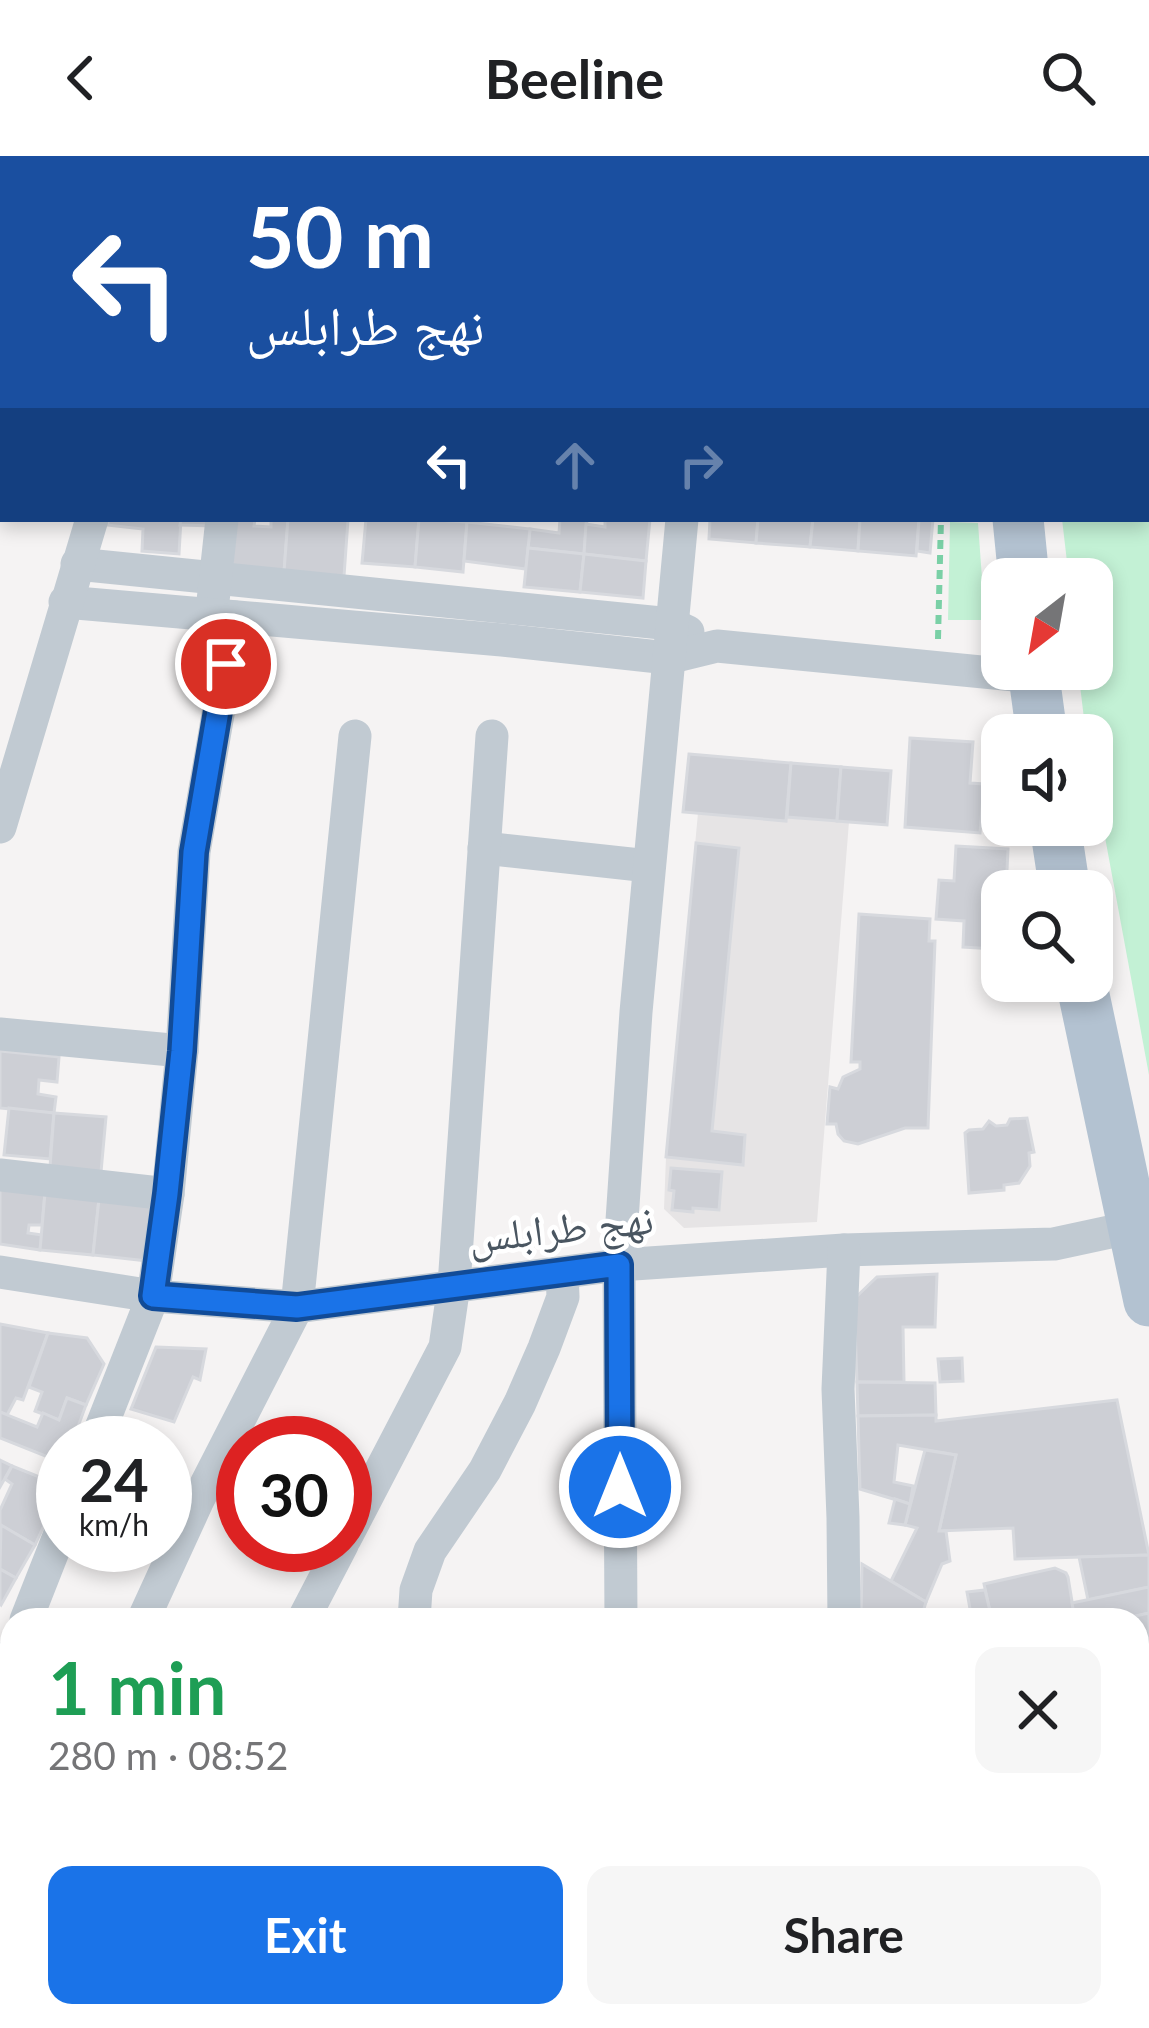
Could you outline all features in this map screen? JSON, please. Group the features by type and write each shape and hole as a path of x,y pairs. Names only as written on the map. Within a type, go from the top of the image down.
{"main road":[{"path":"1018,522 1022,558"},
{"path":"1085,1002 1149,1301"}],"street":[{"path":"0,827 91,522"},
{"path":"106,1416 153,1296 167,1194 182,1051 194,852 223,616 215,578 222,522"},
{"path":"621,1608 619,1265 649,866 682,522"},
{"path":"77,564 215,578 669,641 981,670"},
{"path":"65,602 502,640 669,641"},
{"path":"148,1608 297,1307 356,736"},
{"path":"372,1487 445,1347 454,1285 492,736"},
{"path":"484,848 649,866"},
{"path":"0,1034 182,1051"},
{"path":"0,1174 167,1194"},
{"name":"نهج طرابلس","path":"0,1273 153,1296 297,1307 619,1265 844,1250 1054,1244 1133,1227"},
{"path":"844,1250 838,1389 844,1608"},
{"path":"414,1608 430,1551 485,1470 520,1403 563,1297 562,1273"},
{"path":"31,1608 45,1572"},
{"path":"309,1608 328,1572"}],"path":[{"path":"937,667 941,522"}],"shaded area":[{"path":"698,813 849,822 817,1222 684,1228 664,1209"}],"green space":[{"path":"950,522 978,523 981,620 948,620"},
{"path":"1062,522 1149,522 1149,1075 1107,846 1113,846 1113,714 1083,714 1081,690 1113,690 1113,558 1067,558"}],"building":[{"path":"180,522 216,522 215,526"},
{"path":"181,522 179,554 142,551 143,529 107,525"},
{"path":"234,522 271,527 271,522 288,522 284,572 232,566"},
{"path":"288,522 348,522 344,576 284,572"},
{"path":"366,522 419,522 415,567 362,563"},
{"path":"419,522 467,522 463,572 415,567"},
{"path":"467,522 530,529 526,569 464,561"},
{"path":"560,522 587,522 584,554 528,548 530,529 559,533"},
{"path":"605,522 650,522 646,561 584,554 586,524 605,527"},
{"path":"710,522 758,522 756,543 709,539"},
{"path":"758,522 813,522 810,547 756,543"},
{"path":"813,522 860,522 858,551 810,547"},
{"path":"860,522 919,522 916,556 858,551"},
{"path":"919,522 933,522 930,553 917,551"},
{"path":"528,548 584,554 580,592 524,587"},
{"path":"584,554 646,561 643,598 580,592"},
{"path":"910,738 973,742 970,783 981,784 980,833 905,827"},
{"path":"689,754 791,763 786,821 683,812"},
{"path":"791,763 841,767 837,821 787,817"},
{"path":"841,767 891,771 887,825 837,821"},
{"path":"696,843 739,848 712,1131 745,1135 743,1165 666,1157"},
{"path":"956,846 1008,849 1007,870 981,870 981,948 963,947 964,921 936,919 939,880 954,881"},
{"path":"859,914 930,919 929,941 935,941 928,1128 905,1128 858,1144 844,1141 836,1124 827,1124 830,1087 838,1089 843,1077 860,1069 860,1062 851,1062"},
{"path":"0,1051 59,1057 57,1082 39,1080 38,1094 56,1097 54,1113 0,1108"},
{"path":"9,1108 54,1113 50,1159 4,1155"},
{"path":"54,1113 106,1117 101,1172 50,1167"},
{"path":"1027,1118 1034,1152 1029,1153 1030,1166 1019,1183 1004,1185 1004,1190 969,1193 965,1133 983,1129 989,1121 996,1126"},
{"path":"671,1168 722,1172 719,1210 672,1210"},
{"path":"0,1188 45,1193 42,1225 29,1225 28,1233 42,1235 40,1250 0,1244"},
{"path":"45,1193 99,1199 93,1255 40,1250"},
{"path":"99,1199 154,1205 148,1261 93,1255"},
{"path":"937,1274 935,1327 903,1327 904,1382 857,1382 854,1299 877,1277"},
{"path":"0,1324 48,1333 23,1400 16,1398 7,1415 0,1412"},
{"path":"48,1333 87,1338 104,1364 86,1405 67,1398 60,1416 35,1411 42,1392 29,1387"},
{"path":"156,1347 206,1349 200,1380 193,1377 177,1416 131,1409"},
{"path":"962,1358 963,1381 940,1382 938,1359"},
{"path":"857,1382 935,1383 936,1415 858,1416"},
{"path":"67,1398 86,1405 82,1416 60,1416"},
{"path":"1117,1400 1149,1555 1015,1559 1013,1528 939,1531 956,1455 898,1445 894,1482 913,1486 910,1504 860,1489 858,1416 936,1415 936,1421"},
{"path":"0,1412 36,1427 36,1452 0,1438"},
{"path":"925,1450 956,1455 939,1531 946,1531 950,1561 942,1564 926,1602 891,1581 917,1528 905,1525"},
{"path":"0,1460 12,1466 0,1487"},
{"path":"12,1466 36,1476 35,1545 0,1525 0,1510 12,1484 5,1479"},
{"path":"895,1499 910,1504 905,1525 889,1523"},
{"path":"1,1525 35,1545 16,1578 0,1569"},
{"path":"1149,1555 1149,1587 1088,1600 1079,1557"},
{"path":"862,1564 926,1602 924,1608 861,1608"},
{"path":"1055,1568 1068,1577 1073,1608 989,1608 984,1584"},
{"path":"0,1569 16,1578 1,1605 0,1604"},
{"path":"1149,1587 1149,1608 1073,1608 1072,1603"},
{"path":"985,1590 989,1608 970,1608 967,1592"}],"route":[{"path":"226,664 194,852 182,1051 153,1296 297,1307 619,1265 620,1487"}]}
